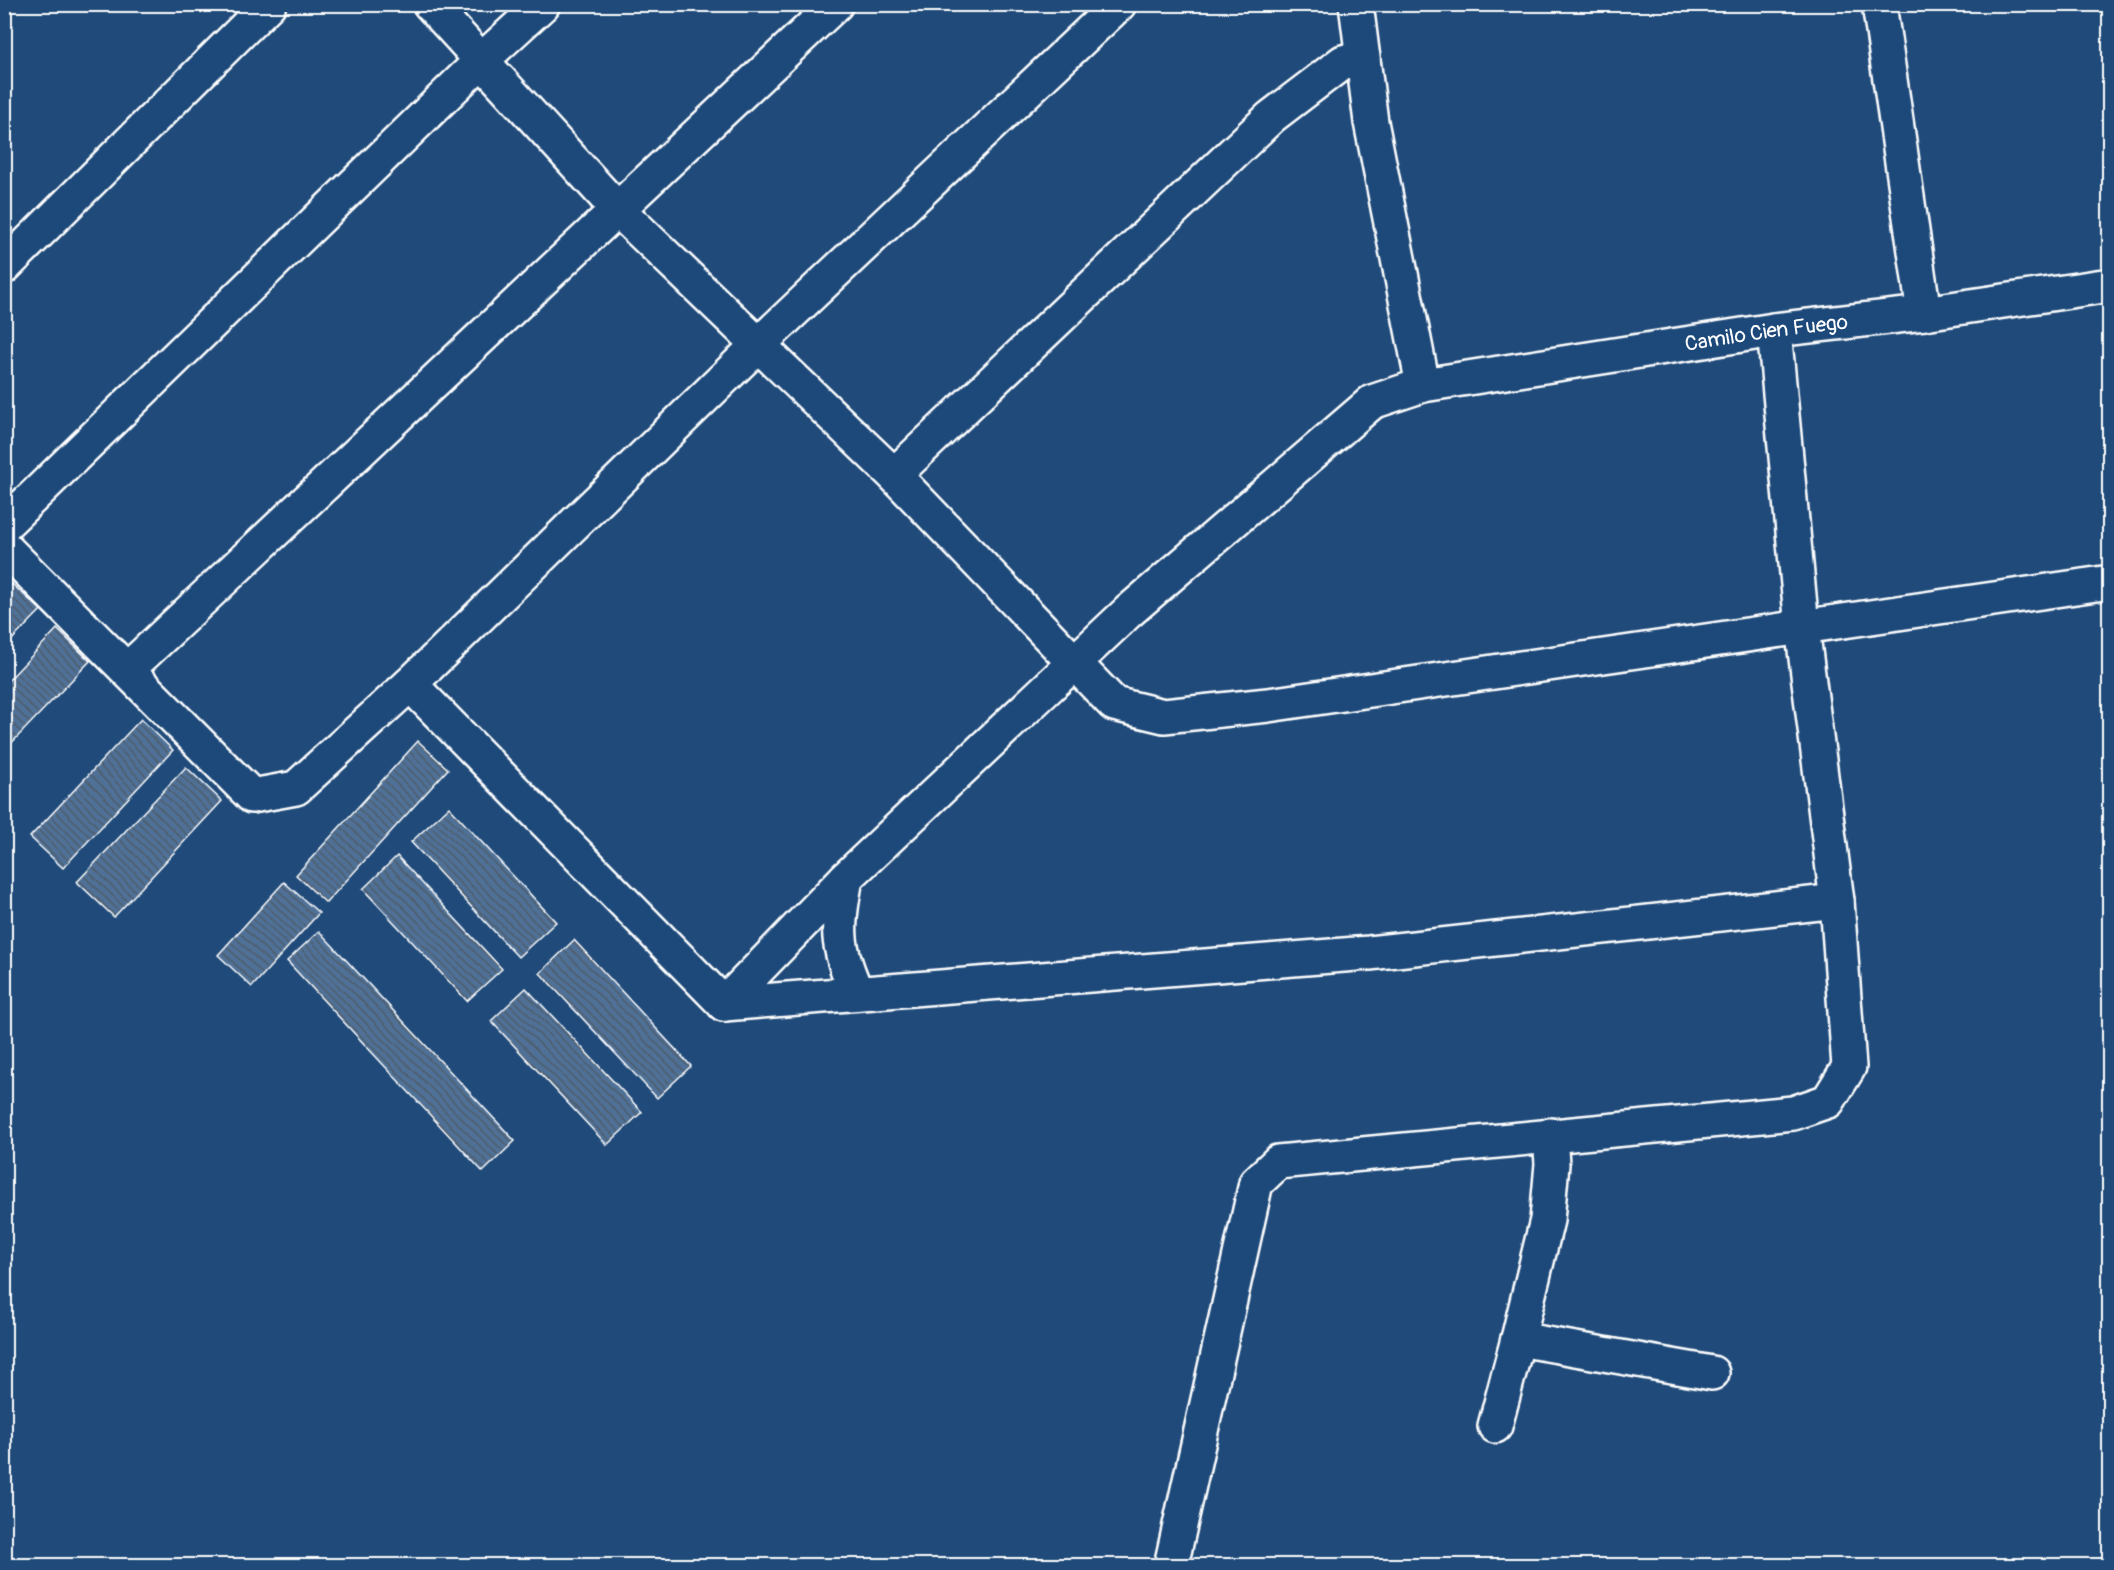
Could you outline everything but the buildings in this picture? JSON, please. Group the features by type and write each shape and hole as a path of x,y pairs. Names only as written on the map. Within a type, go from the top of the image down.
{"street":[{"path":"4,267 269,4"},
{"path":"430,4 617,209 894,475 1114,704 1164,716 1268,705 2109,582"},
{"path":"4,525 482,60 543,4"},
{"path":"127,670 836,4"},
{"path":"4,547 252,796 296,788 410,684 759,345 1119,4"},
{"path":"1356,4 1371,122 1423,385"},
{"path":"1879,4 1924,313"},
{"path":"894,475 1270,117 1343,62 1363,57"},
{"name":"Camilo Cien Fuego","path":"724,1004 846,878 1128,612 1372,402 1423,385 1774,330 1924,313 2109,285"},
{"path":"1171,1566 1256,1183 1278,1161 1794,1113 1828,1101 1849,1067 1837,901 1802,627 1774,330"},
{"path":"410,684 724,1004 1369,953 1837,901"},
{"path":"846,878 838,918 839,941 843,959 857,993"},
{"path":"1495,1426 1547,1220 1552,1164 1550,1135"},
{"path":"1518,1339 1712,1373"}]}
